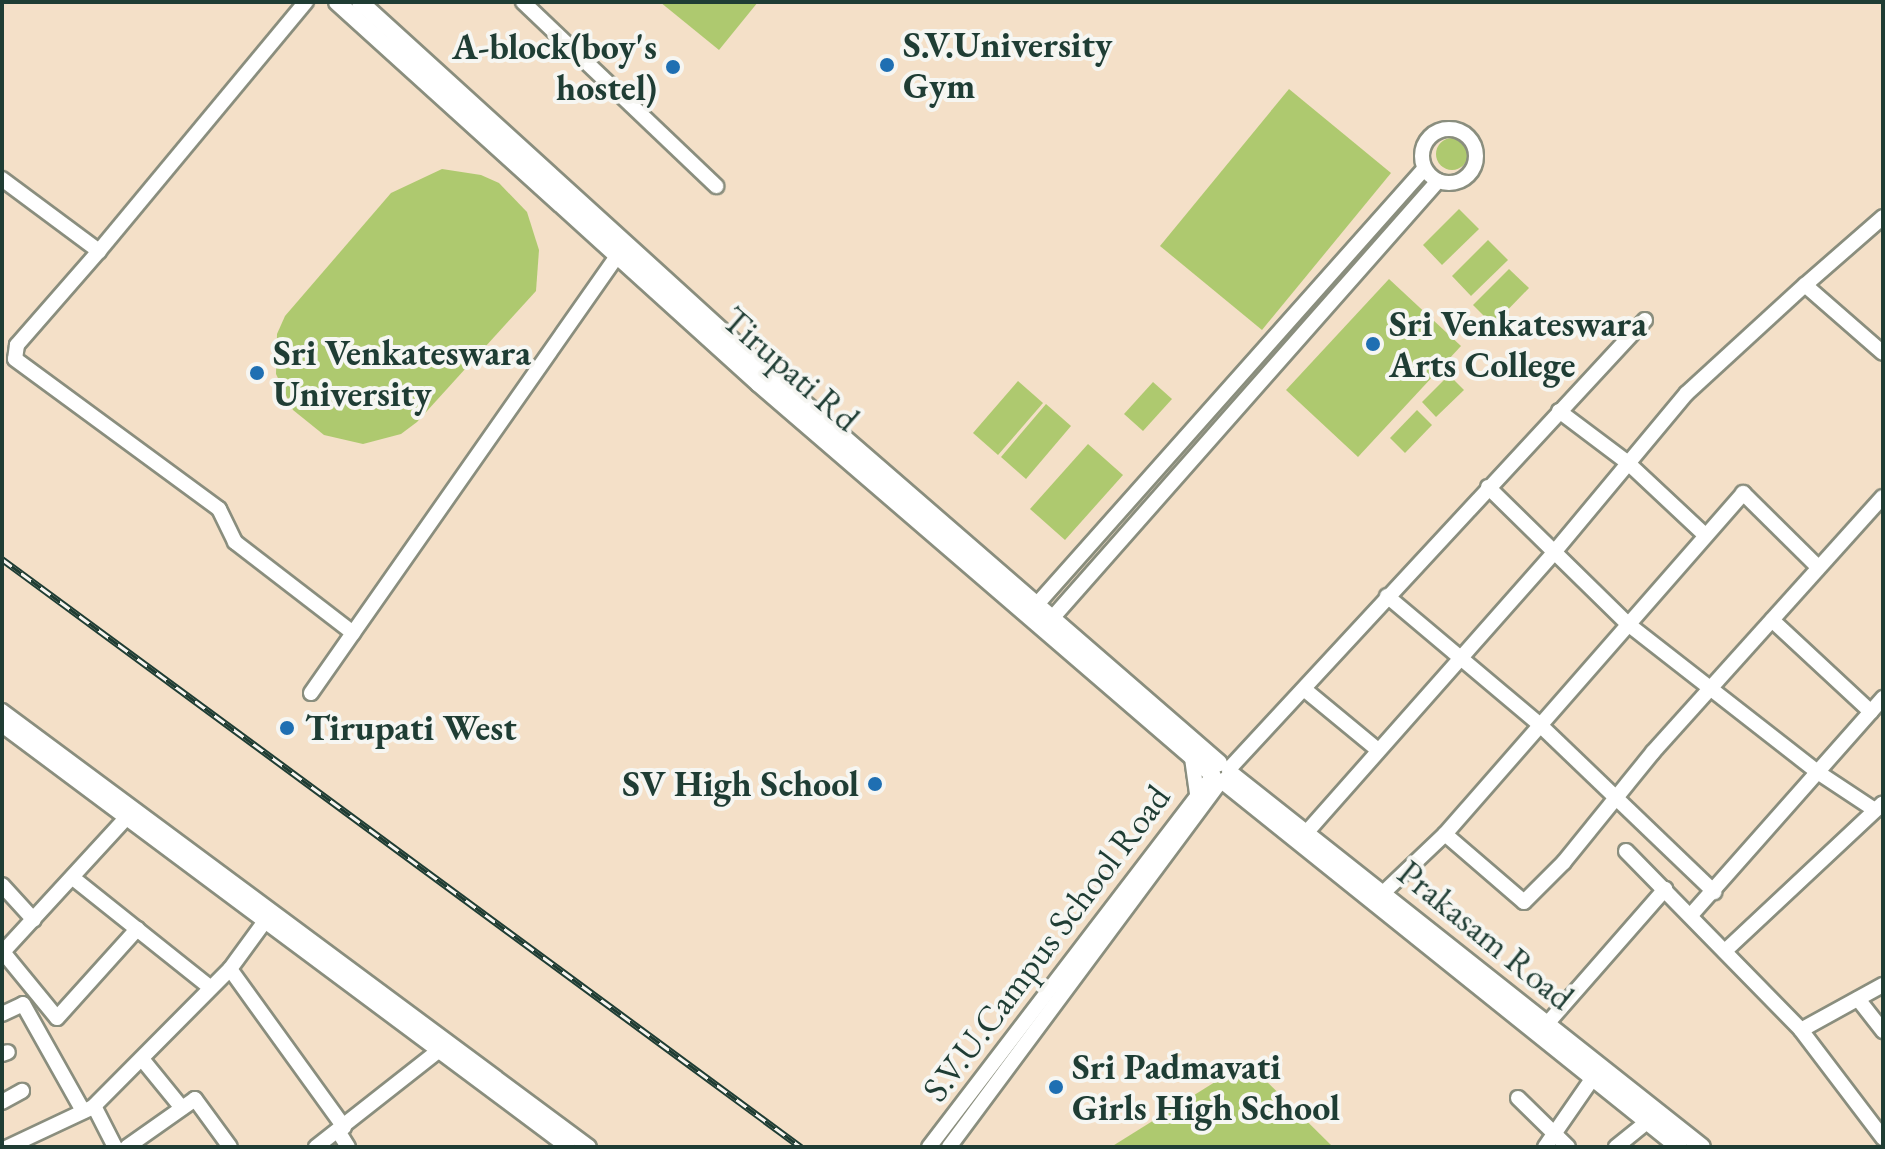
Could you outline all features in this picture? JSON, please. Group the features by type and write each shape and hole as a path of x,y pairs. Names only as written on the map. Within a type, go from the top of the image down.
{"main road":[{"name":"Tirupati Rd","path":"337,2 617,256 739,356"},
{"name":"Tirupati Rd","path":"360,2 739,356 1030,612 1221,774"},
{"name":"Tirupati Rd","path":"1046,625 1192,758 1221,774"},
{"name":"Prakasam Road","path":"1221,774 1306,833 1702,1147"},
{"name":"Prakasam Road","path":"1221,774 1679,1147"}],"street":[{"path":"306,2 17,345 15,359 219,509 235,542 353,633"},
{"path":"526,3 716,186"},
{"path":"1030,612 1424,169 1423,150 1433,134 1447,128 1467,134 1476,148 1474,168 1459,182 1438,181 1424,169"},
{"path":"2,179 99,251"},
{"path":"1046,625 1438,181"},
{"path":"1306,833 1460,654 1556,550 1687,393 1883,217"},
{"path":"311,693 617,256"},
{"path":"1805,285 1883,353"},
{"path":"1221,774 1304,689 1645,320"},
{"path":"1559,411 1627,462 1705,535"},
{"path":"1488,487 1556,550 1628,624 1714,687 1819,773 1879,807 1725,951"},
{"path":"1382,894 1445,834 1743,493 1818,567"},
{"path":"1445,834 1524,902 1564,862 1613,798 1883,497"},
{"path":"1387,596 1460,654 1539,724 1714,892"},
{"path":"1772,620 1871,712"},
{"path":"1304,689 1378,750"},
{"path":"1691,915 1883,698"},
{"path":"2,711 589,1147"},
{"path":"2,725 568,1147"},
{"path":"1192,758 1197,794"},
{"name":"S.V.U.Campus School Road","path":"929,1147 1197,794 1221,774"},
{"name":"S.V.U.Campus School Road","path":"949,1147 1221,774"},
{"path":"126,818 2,952 57,1018 137,929"},
{"path":"1626,851 1801,1030 1883,1138"},
{"path":"73,878 211,988"},
{"path":"2,885 34,920"},
{"path":"1546,1025 1665,889"},
{"path":"8,1147 88,1109 230,969 265,921"},
{"path":"230,969 341,1129 348,1147"},
{"path":"1801,1030 1883,985"},
{"path":"1858,999 1883,1031"},
{"path":"2,1014 23,1004 115,1147"},
{"path":"316,1147 438,1051"},
{"path":"142,1059 182,1108"},
{"path":"1545,1147 1557,1134 1592,1079"},
{"path":"2,1102 22,1091"},
{"path":"1518,1098 1568,1147"},
{"path":"127,1147 195,1099 230,1147"},
{"path":"1616,1147 1647,1122"}],"green space":[{"path":"660,2 758,2 719,50"},
{"path":"1289,89 1391,173 1262,330 1160,246"},
{"path":"1452,138 1463,143 1468,154 1463,165 1452,170 1441,165 1436,154 1441,143"},
{"path":"442,169 481,175 499,183 527,212 539,250 536,291 417,422 401,434 363,444 324,435 293,410 276,374 277,334 285,316 391,193"},
{"path":"1459,209 1479,229 1442,265 1423,245"},
{"path":"1488,240 1508,260 1471,296 1452,276"},
{"path":"1509,269 1529,288 1493,325 1473,305"},
{"path":"1389,279 1461,346 1358,457 1286,390"},
{"path":"1449,375 1464,390 1436,417 1422,402"},
{"path":"1018,381 1043,403 998,455 973,433"},
{"path":"1153,382 1172,399 1143,431 1124,414"},
{"path":"1046,404 1071,426 1026,479 1001,457"},
{"path":"1417,410 1432,425 1405,453 1390,438"},
{"path":"1088,444 1123,475 1065,540 1030,509"},
{"path":"1247,1062 1333,1147 1111,1147"}],"railway":[{"path":"2,559 801,1147"}],"place":[{"name":"S.V.University Gym","path":"887,65"},
{"name":"A-block(boy's hostel)","path":"673,67"},
{"name":"Sri Venkateswara Arts College","path":"1373,344"},
{"name":"Sri Venkateswara University","path":"257,373"},
{"name":"Tirupati West","path":"287,728"},
{"name":"SV High School","path":"875,784"},
{"name":"Sri Padmavati Girls High School","path":"1056,1087"}]}
